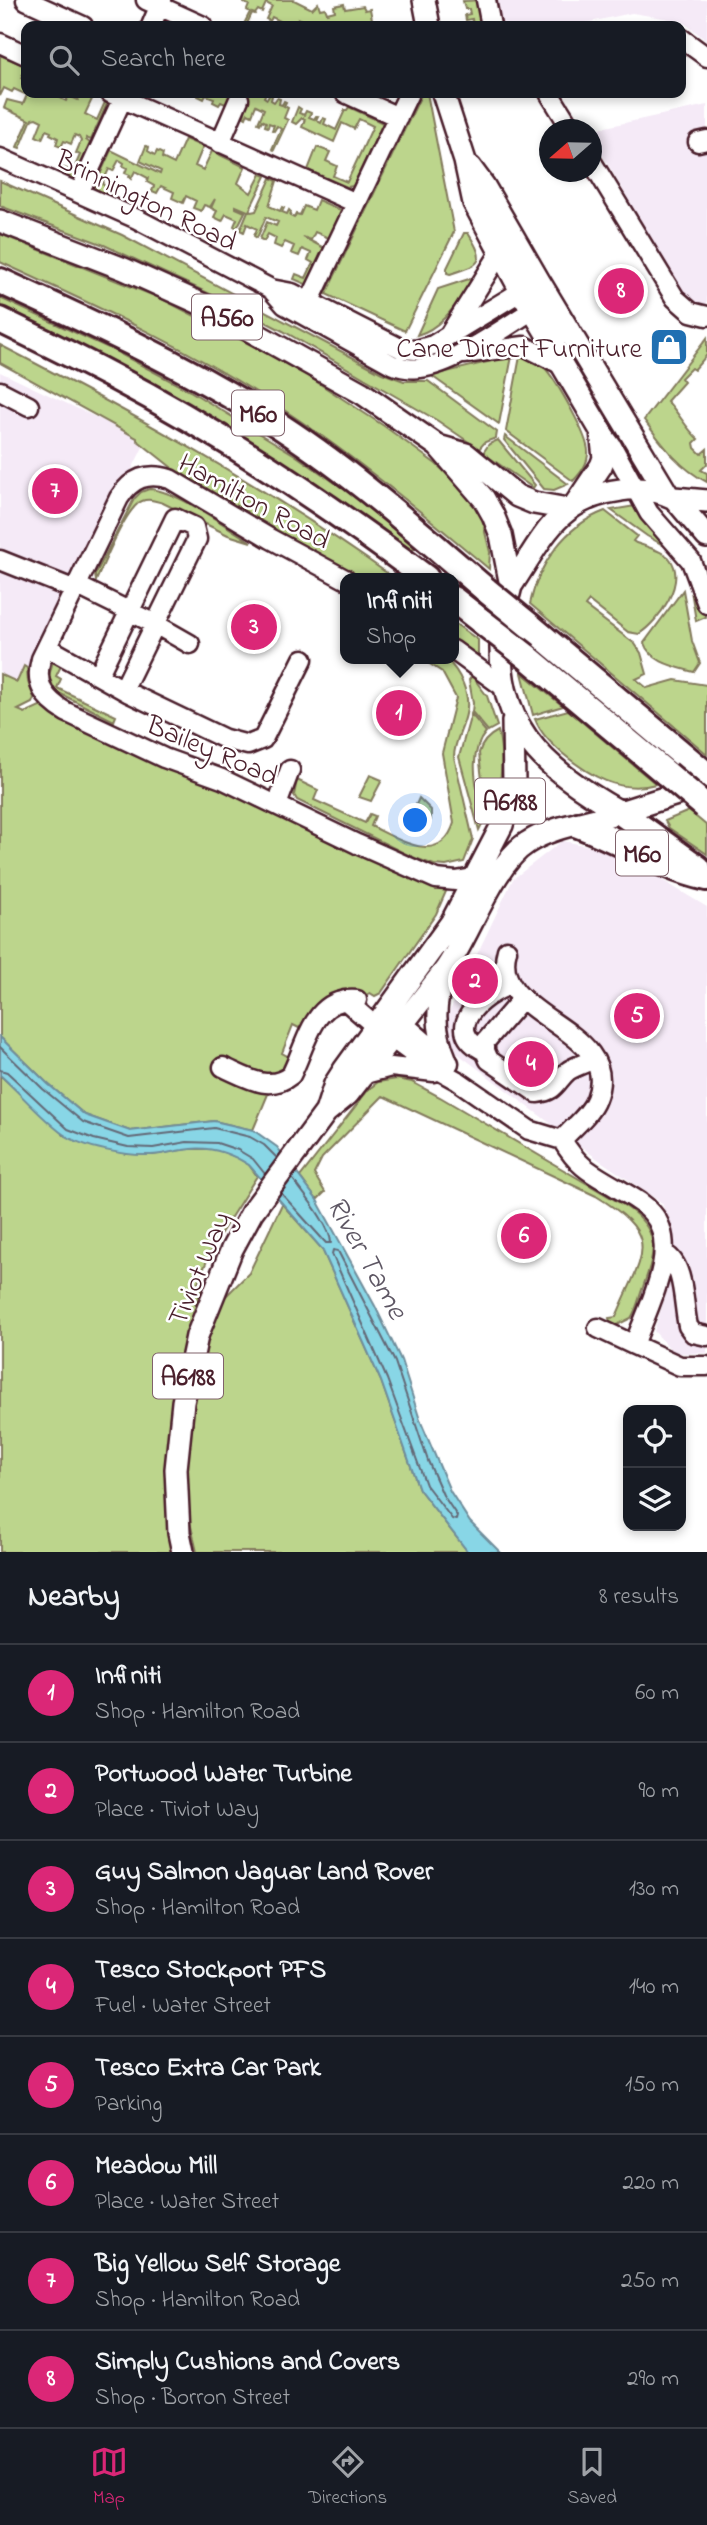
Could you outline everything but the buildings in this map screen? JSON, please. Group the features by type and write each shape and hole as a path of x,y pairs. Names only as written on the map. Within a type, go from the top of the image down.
{"highway":[{"name":"M60","path":"0,281 122,337 270,419 373,493 701,771"},
{"name":"M60","path":"0,320 111,375 243,451 419,573"},
{"path":"459,604 526,656 706,807"},
{"name":"M60","path":"619,812 707,876"},
{"name":"M60","path":"571,826 605,834 687,874 707,876"}],"main road":[{"path":"424,0 428,21"},
{"path":"445,98 465,161 474,203 500,253 535,295 671,496 707,537"},
{"path":"465,161 484,186 535,295 562,365 601,431 604,458 572,506 538,543 511,586 500,648 505,688 512,716 526,740 540,756 568,779 619,812"},
{"name":"A560","path":"0,220 124,269 206,306 362,393 438,446 484,499 493,515 501,535 511,586"},
{"name":"A560","path":"438,446 466,454 517,496 534,503 572,506"},
{"path":"572,506 608,491 635,488 707,501"},
{"name":"Tiviot Way","path":"183,1552 179,1533 176,1469 183,1402 197,1336 232,1250 252,1212 326,1112 348,1094 365,1074 388,1026 451,923 502,825 515,772 512,716"},
{"name":"Tiviot Way","path":"326,1112 335,1084 388,1026 445,970 505,863 527,843 571,826 680,793 701,771"}],"street":[{"path":"26,0 72,21"},
{"path":"486,0 490,21"},
{"path":"152,21 156,2 193,21"},
{"path":"686,42 707,57"},
{"path":"0,43 21,53"},
{"path":"79,193 118,98"},
{"path":"125,98 356,203"},
{"path":"356,98 398,117"},
{"path":"307,308 407,98"},
{"path":"552,98 565,119"},
{"path":"220,143 239,99"},
{"name":"Brinnington Road","path":"0,158 137,219 271,289 292,293 307,308 402,368 422,368 460,353 535,295"},
{"path":"602,178 675,298 691,312 707,316"},
{"path":"448,336 500,253"},
{"name":"Brinnington Road","path":"307,308 402,349 424,348 535,295"},
{"path":"460,353 468,355 524,346 562,365"},
{"path":"0,391 29,406"},
{"path":"601,431 649,513 691,561 707,604"},
{"name":"Hamilton Road","path":"76,588 119,498 126,477 149,475 170,480 340,576"},
{"path":"99,674 175,518 194,527 197,540 124,688"},
{"path":"0,560 84,590 130,611 190,644"},
{"name":"Bailey Road","path":"76,588 39,668 38,679 43,693 57,706 164,758 203,771 436,879 456,881 474,878"},
{"path":"47,647 129,693 225,738 248,745 263,739 303,659"},
{"path":"459,654 505,688"},
{"path":"277,805 290,769"},
{"path":"507,950 504,971 509,985 522,999 574,1037 594,1059 600,1088 596,1100 589,1112 562,1140"},
{"path":"445,970 436,1014 445,1068"},
{"path":"485,1051 466,1038 464,1027 471,1012 485,996 509,985"},
{"path":"223,1067 271,1085 285,1080 295,1069 322,1012 332,1003 354,999 362,1002 388,1026 445,1068 458,1082 529,1130 562,1140 576,1162 643,1204 654,1214 665,1237 665,1254 634,1345"},
{"path":"522,999 485,1042 489,1059 537,1093 557,1086 568,1072 594,1059"},
{"path":"365,1074 391,1067 445,1068"},
{"path":"665,1254 673,1259 679,1270 688,1326 693,1333 707,1336"},
{"path":"598,1328 680,1366 707,1366"}],"shaded area":[{"path":"487,0 707,0 707,41 686,24 686,21 632,13 594,21 491,21"},
{"path":"707,105 707,305 698,303 682,291 602,154 602,128"},
{"path":"0,372 146,441 16,703 0,695"},
{"path":"562,841 612,850 707,907 707,1353 674,1353 654,1331 676,1262 674,1238 662,1203 595,1157 437,1038 513,879"}],"green space":[{"path":"246,0 294,0 312,9 318,3 320,9 325,8 327,13 335,11 334,6 344,4 345,9 363,6 365,10 370,9 372,21 305,21 298,18 296,21 280,21 272,17 270,21 266,19 272,6 266,3 262,12 258,10 255,14 252,13 248,21 246,21 250,12 247,10 249,5 244,3"},
{"path":"482,0 486,21 466,20 465,15 470,14 463,1"},
{"path":"0,55 21,64 21,92 4,88 0,96"},
{"path":"26,98 61,98 66,101 68,98 93,98 85,114 97,120 105,102 107,104 91,140 86,138 90,143 74,179 59,172 61,167 73,171 80,155 76,153 81,141 79,137 75,135 71,144 64,141 61,147 56,145 58,138 50,134 51,132 46,130 42,139 36,136 42,121 36,118 32,119 20,148 17,147 29,120 4,108 7,100 23,104"},
{"path":"214,98 272,98 274,102 277,98 280,99 279,104 286,102 284,106 288,108 284,118 288,120 274,150 272,149 281,129 277,126 274,131 274,125 269,123 268,127 265,126 266,122 262,120 258,123 264,109 256,105 252,115 248,113 246,118 245,112 221,102 219,105 213,102"},
{"path":"420,98 428,98 454,232 405,331 326,294"},
{"path":"298,107 301,109 299,113 311,113 309,117 314,119 318,116 316,120 321,123 323,118 326,119 324,124 336,130 349,107 383,123 353,186 347,187 308,170 317,147 330,152 326,161 337,166 333,176 347,182 373,126 359,119 354,129 342,123 334,142 302,127 305,119 302,118 296,124 292,122"},
{"path":"185,139 203,147 195,166 203,170 212,151 245,167 238,183 251,193 261,174 266,176 249,211 251,212 256,211 271,178 277,181 269,206 280,211 282,207 282,212 287,214 289,210 290,216 294,218 296,214 300,215 304,206 314,210 318,200 343,211 331,239 315,232 311,240 303,237 326,249 310,286 294,279 296,274 306,278 313,263 308,260 311,253 302,249 299,256 291,253 294,246 285,242 281,248 274,245 276,238 268,234 264,241 260,239 267,222 276,226 278,222 266,217 257,238 254,236 257,229 247,224 244,232 240,230 248,211 236,206 245,212 237,228 234,226 237,219 226,214 222,221 214,217 217,211 211,208 215,199 210,207 204,205 201,211 193,208 196,201 186,196 183,203 172,198 174,192 161,186 157,193 152,191 154,186 147,182 148,178 135,171 131,179 130,175 125,173 127,168 123,166 124,163 119,160 113,171 109,169 102,184 113,190 110,196 94,188 111,150 160,174 161,171 140,161 146,146 149,147 148,151 155,155 157,151 163,154 162,158 174,164"},
{"path":"0,181 122,235 382,373 404,381 428,381 497,432 496,438 485,442 479,449 438,421 283,331 223,300 104,245 0,206"},
{"path":"464,233 468,233 478,251 478,261 469,268 447,273 447,268"},
{"path":"0,234 162,299 294,367 384,426 436,464 471,496 489,526 484,528 490,552 489,569 365,468 253,390 147,331 0,262"},
{"path":"469,279 472,283 448,314 434,327 417,335 438,289"},
{"path":"0,298 113,350 190,391 295,455 361,501 415,547 410,553 0,309"},
{"path":"707,338 707,355 694,370 691,368 681,378 684,382 667,401 698,439 694,443 695,448 701,454 707,449 707,464 701,470 707,473 707,482 680,463 644,420"},
{"path":"0,345 202,454 387,573 346,573 168,473 171,467 137,438 0,363"},
{"path":"512,356 499,424 433,377 434,375"},
{"path":"520,356 544,367 578,422 587,445 588,457 584,468 573,481 506,431"},
{"path":"505,436 568,484 554,490 544,489 504,440"},
{"path":"498,440 535,485 533,488 483,453 489,444"},
{"path":"149,489 187,502 251,542 228,535 163,503 145,500 136,505 129,514 96,581 95,575 134,499"},
{"path":"635,506 678,552 694,581 706,617 696,621 690,584 683,564 668,548 611,510"},
{"path":"605,511 637,536 633,541 659,551 670,559 674,568 673,589 662,611 639,634 628,632 589,601 585,606 635,644 641,653 647,674 636,679 647,688 675,680 707,685 707,754 530,604 540,574 556,548 578,526"},
{"path":"683,590 692,641 700,663 694,672 658,660 647,650 644,643"},
{"path":"459,626 478,640 478,659 459,648"},
{"path":"53,661 62,664 56,676 61,679 57,688 116,716 114,721 55,691 49,676"},
{"path":"430,664 451,664 466,691 466,714 454,757 473,839 464,862 446,866 434,865 410,856 297,800 294,795 297,780 318,790 314,800 365,823 370,814 375,816 371,826 405,842 428,847 439,844 447,837 454,823 442,753 456,698 442,672"},
{"path":"24,666 27,668 28,682 34,698 32,703 18,710 25,713 44,704 448,887 436,914 381,993 375,996 370,993 303,1030 293,1025 282,1053 289,1057 286,1067 278,1070 253,1130 214,1121 130,1131 85,1115 48,1084 0,1037 0,674 17,682"},
{"path":"522,673 563,706 533,715"},
{"path":"472,676 487,696 497,726 488,731 472,712 469,680"},
{"path":"568,710 656,784 630,787 617,785 594,776 562,753 543,734 535,719"},
{"path":"471,714 486,732 476,752 475,764 483,822 479,830 459,757"},
{"path":"498,731 501,751 500,784 489,813 485,807 479,753 486,740"},
{"path":"370,775 382,780 371,801 359,797"},
{"path":"419,798 431,810 431,820 425,824 410,818"},
{"path":"689,811 707,826 707,854 669,828 665,821"},
{"path":"0,1075 64,1135 127,1154 153,1155 187,1149 216,1149 249,1165 257,1176 214,1244 196,1287 202,1290 195,1304 199,1306 173,1552 0,1552"},
{"path":"397,1079 412,1082 440,1097 637,1215 650,1233 653,1252 631,1318 615,1326 610,1323 609,1318 616,1317 634,1277 642,1249 640,1236 618,1211 596,1196 383,1096 322,1158 314,1174 325,1192 317,1200 300,1177 369,1089 378,1082"},
{"path":"282,1204 322,1249 381,1381 419,1489 468,1552 197,1552 190,1522 185,1465 202,1355 220,1302 249,1273"}],"water":[{"path":"0,1037 48,1084 85,1115 130,1131 214,1121 253,1130 277,1147 317,1200 375,1306 401,1360 420,1420 450,1491 470,1522 500,1552 468,1552 419,1489 381,1381 322,1249 249,1165 234,1156 210,1149 141,1155 106,1150 72,1139 47,1121 0,1075"}],"place":[{"name":"Simply Cushions and Covers","path":"621,291"},
{"name":"Cane Direct Furniture","path":"669,347"},
{"name":"Big Yellow Self Storage","path":"55,491"},
{"name":"Guy Salmon Jaguar Land Rover","path":"254,627"},
{"name":"Infiniti","path":"399,713"},
{"name":"Portwood Water Turbine","path":"475,981"},
{"name":"Tesco Extra Car Park","path":"637,1016"},
{"name":"Tesco Stockport PFS","path":"531,1064"},
{"name":"Meadow Mill","path":"524,1236"}],"water label":[{"name":"River Tame","path":"368,1257"}]}
